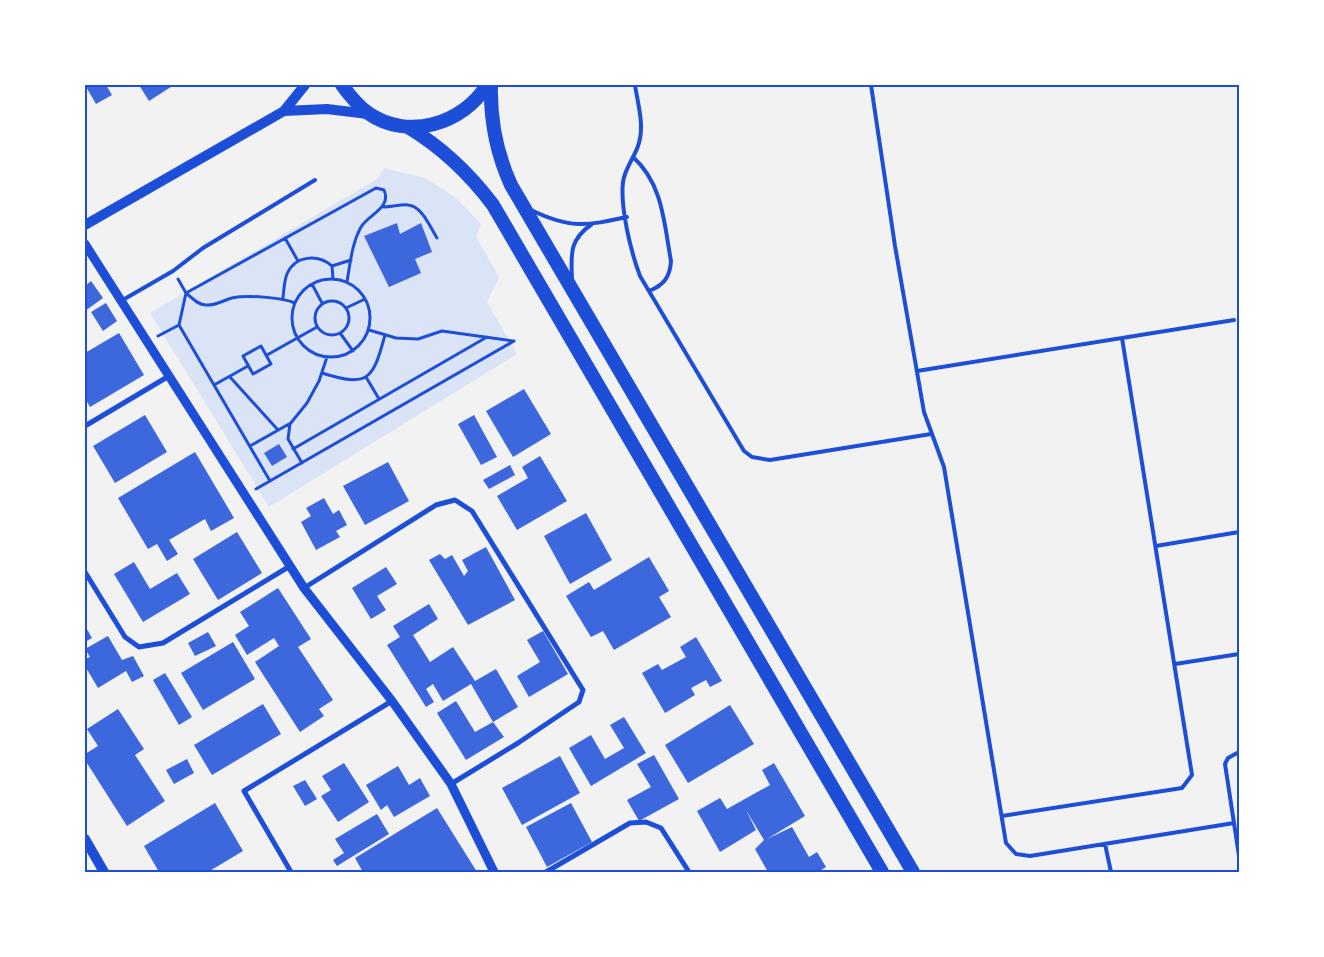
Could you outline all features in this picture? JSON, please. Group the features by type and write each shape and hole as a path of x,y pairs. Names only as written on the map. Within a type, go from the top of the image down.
{"highway":[{"path":"342,85 353,101 370,114 388,123 408,127 429,126 449,120 466,109 481,95 487,85"},
{"path":"492,85 491,107 494,137 503,166 523,205 573,294 913,872"},
{"path":"408,127 433,142 456,161 494,206 877,868"}],"main road":[{"path":"85,225 284,112 305,85"},
{"path":"284,112 327,109 370,114"},
{"path":"85,839 104,872"}],"street":[{"path":"85,244 304,588 392,701 451,784 494,872"},
{"path":"85,426 169,376"},
{"path":"304,588 436,505 455,500 472,511 582,690 579,702 518,743 451,784"},
{"path":"85,572 125,637 139,647 163,643 290,566"},
{"path":"291,872 244,791 392,701"},
{"path":"546,872 630,823 646,822 661,828 689,872"}],"lane":[{"path":"635,85 642,127 638,148 624,180 623,191 634,261 649,291 739,444 752,457 770,460 931,434"},
{"path":"871,85 895,246 925,420 942,455 1006,844 1010,850 1023,857 1234,823"},
{"path":"633,157 643,166 657,189 671,261 670,271 666,280 659,287 649,291"},
{"path":"121,300 173,272 203,248 315,180"},
{"path":"523,205 563,223 592,224 627,217"},
{"path":"573,294 571,255 574,242 581,232 592,224"},
{"path":"917,371 1234,320"},
{"path":"1002,816 1182,788 1192,775 1122,338"},
{"path":"1156,546 1239,532"},
{"path":"1175,664 1239,654"},
{"path":"1239,752 1228,758 1225,764 1239,856"},
{"path":"1105,844 1111,872"}],"path":[{"path":"270,481 179,325 186,293 376,188 384,190 386,201 384,207"},
{"path":"347,282 351,260 361,228 370,216 384,207 408,205 416,208 437,238"},
{"path":"285,238 298,261"},
{"path":"283,298 287,273 298,261 316,258 325,260 332,266 333,278"},
{"path":"332,266 351,260"},
{"path":"173,272 186,293 197,302 208,306 232,298 247,297 283,298 295,303"},
{"path":"333,278 347,282 360,291 365,299 371,316 369,330 363,342 353,351 340,356 327,357 314,354 302,345 291,320 298,296 312,284 333,278"},
{"path":"312,284 322,303"},
{"path":"346,308 365,299"},
{"path":"334,300 346,308 349,317 348,324 340,332 329,335 317,327 314,315 322,303 334,300"},
{"path":"147,342 179,325"},
{"path":"266,355 317,327"},
{"path":"245,496 514,341 442,331 418,339 396,338 369,330"},
{"path":"340,332 353,351"},
{"path":"322,373 354,381 366,376 378,364 385,334"},
{"path":"293,449 487,338"},
{"path":"261,346 271,364 253,374 248,366 243,356 261,346"},
{"path":"250,446 290,424 303,410 322,373 327,357"},
{"path":"214,385 248,366"},
{"path":"230,376 278,430"},
{"path":"366,376 379,399"},
{"path":"290,424 288,439 302,463"}],"shaded area":[{"path":"384,168 425,178 455,197 481,224 476,237 499,277 487,302 517,354 269,507 150,313 377,179"}],"building":[{"path":"85,85 106,85 112,95 96,104"},
{"path":"139,85 174,85 149,101"},
{"path":"397,223 400,234 421,223 432,252 415,259 421,273 389,287 364,236"},
{"path":"91,281 103,298 85,311 85,286"},
{"path":"106,303 117,321 103,331 91,312"},
{"path":"119,333 144,375 90,407 85,398 85,353"},
{"path":"524,389 551,434 513,457 486,411"},
{"path":"145,415 167,452 115,483 93,446"},
{"path":"474,415 497,457 481,465 458,424"},
{"path":"279,444 287,457 272,466 264,453"},
{"path":"195,452 234,518 211,531 205,519 169,540 178,554 167,561 157,544 148,549 118,498"},
{"path":"540,456 567,501 517,530 497,496 528,478 522,467"},
{"path":"388,462 409,501 365,525 343,486"},
{"path":"510,465 515,475 489,489 483,480"},
{"path":"324,498 333,514 339,510 347,525 336,531 340,537 316,550 301,522 311,516 306,508"},
{"path":"586,513 612,560 570,584 544,536"},
{"path":"237,532 262,573 218,600 193,559"},
{"path":"486,547 515,600 468,625 429,560 440,554 445,559 452,555 464,576 468,571 462,560"},
{"path":"649,557 669,591 659,597 671,617 614,650 603,631 591,637 566,596 589,582 594,590"},
{"path":"134,562 150,589 177,573 190,594 143,622 114,574"},
{"path":"386,567 397,584 377,596 386,610 371,619 352,588"},
{"path":"278,588 311,639 298,647 333,700 319,709 324,716 300,732 255,662 279,646 274,638 247,655 235,635 249,626 240,612"},
{"path":"429,604 438,619 413,635 430,662 453,647 475,681 496,669 518,707 493,722 471,684 443,701 433,684 426,689 434,702 426,707 387,645 400,637 393,626"},
{"path":"85,626 92,638 85,642"},
{"path":"543,631 568,674 529,697 517,676 540,662 527,640"},
{"path":"208,632 216,646 195,656 188,643"},
{"path":"108,636 122,660 133,656 144,676 132,682 126,671 98,688 85,666 85,659 90,657 85,649"},
{"path":"696,637 722,681 710,687 706,680 691,688 695,695 665,713 642,673 658,664 662,670 686,657 680,647"},
{"path":"233,642 255,679 203,710 181,673"},
{"path":"165,673 192,717 179,725 153,680"},
{"path":"456,701 475,732 493,722 504,737 466,760 437,713"},
{"path":"263,704 281,734 212,775 194,745"},
{"path":"730,705 754,744 688,783 665,745"},
{"path":"118,709 144,749 135,755 165,801 127,826 85,760 85,754 98,746 87,729"},
{"path":"624,717 646,753 591,786 569,748 591,735 605,759 624,748 610,725"},
{"path":"654,755 679,799 639,821 627,800 651,787 637,764"},
{"path":"560,756 580,793 522,825 502,788"},
{"path":"187,759 194,773 174,784 166,770"},
{"path":"344,763 369,802 338,822 321,796 331,790 322,776"},
{"path":"774,763 805,816 767,839 792,827 809,857 817,852 826,867 818,872 768,872 755,849 764,840 746,810 756,830 720,852 697,811 720,798 727,809 770,785 762,770"},
{"path":"398,766 409,785 420,778 430,796 394,817 387,805 381,810 366,785"},
{"path":"305,780 317,799 305,806 293,786"},
{"path":"215,803 243,851 208,872 159,872 144,846"},
{"path":"571,803 592,842 547,867 526,827"},
{"path":"437,808 477,872 363,872 355,858"},
{"path":"377,814 389,834 337,866 333,860 344,853 335,839"}]}
